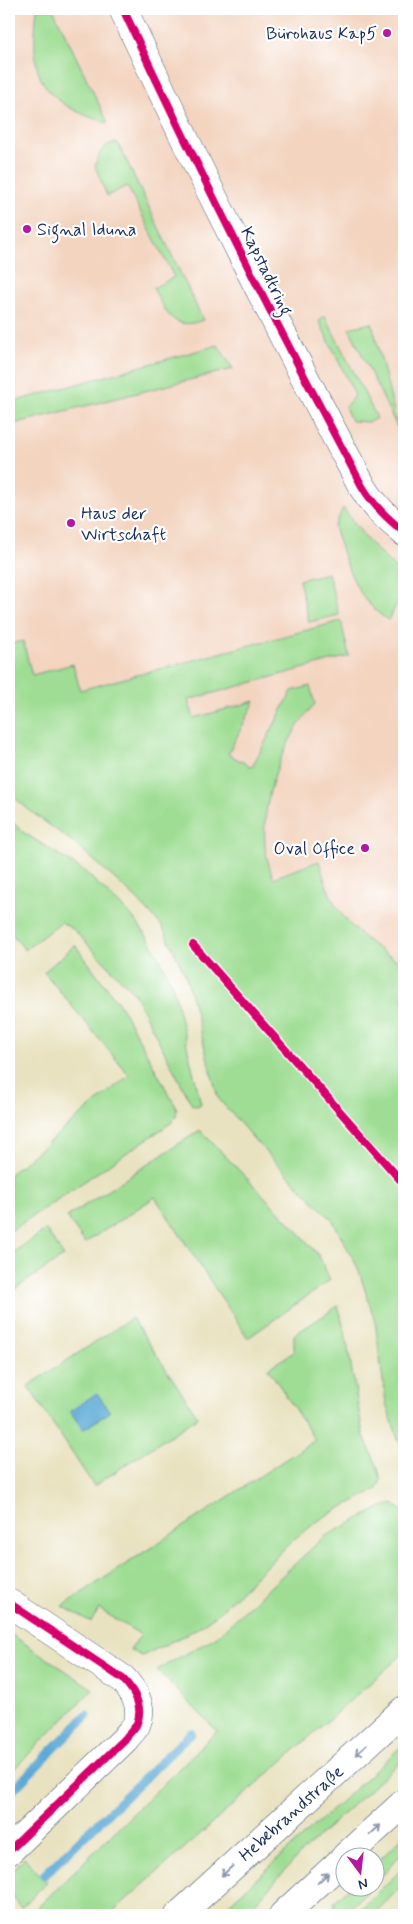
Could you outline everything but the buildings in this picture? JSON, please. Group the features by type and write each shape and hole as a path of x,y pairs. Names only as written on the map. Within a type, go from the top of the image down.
{"street":[{"name":"Kapstadtring","path":"123,9 172,114 268,307 362,486 371,501 404,532"},
{"path":"9,1603 122,1679 134,1691 140,1707 137,1723 125,1739 9,1851"},
{"name":"Hebebrandstraße","path":"178,1915 400,1714"},
{"path":"358,1846 404,1803"},
{"path":"283,1915 336,1866"}],"shaded area":[{"path":"9,9 404,9 404,1047 253,939 188,700 105,722 9,670"}],"green space":[{"path":"37,9 53,9 108,123 70,108 54,96 41,79 35,54"},
{"path":"112,143 118,143 203,320 184,323 171,318 153,288 174,277 127,186 107,196 95,166 101,152"},
{"path":"325,316 377,418 369,422 351,421 345,407 355,395 319,321"},
{"path":"372,323 399,431 349,328"},
{"path":"218,345 233,369 9,425 9,403"},
{"path":"343,508 367,540 395,568 404,573 404,592 388,620 367,602 348,567 334,527"},
{"path":"328,573 339,615 309,622 299,580"},
{"path":"341,621 349,656 188,700 194,718 255,701 228,754 252,767 292,691 310,686 315,704 300,722 282,755 268,799 265,848 273,878 319,861 330,894 343,916 371,943 404,964 404,1451 386,1403 375,1321 358,1268 333,1221 259,1145 218,1098 186,976 162,926 136,898 78,846 9,793 9,644 23,641 32,675 73,664 80,690"},
{"path":"9,819 23,832 84,871 132,916 151,942 172,983 201,1104 197,1106 192,1105 134,993 74,930 61,922 25,950 9,930"},
{"path":"75,945 122,1008 177,1109 176,1116 171,1123 9,1232 9,1175 129,1075 44,972"},
{"path":"200,1130 296,1229 319,1256 330,1280 248,1338 155,1197 85,1243 67,1217"},
{"path":"46,1230 64,1256 9,1293 9,1255"},
{"path":"338,1306 345,1332 363,1434 378,1468 381,1480 377,1489 322,1518 293,1540 216,1615 193,1631 142,1656 130,1650 141,1635 99,1609 91,1622 62,1606 315,1440 268,1368 294,1352 294,1335"},
{"path":"132,1318 198,1417 94,1486 28,1386"},
{"path":"393,1504 404,1512 404,1653 109,1915 30,1915 217,1731 157,1670 216,1637 324,1537 382,1507"},
{"path":"9,1633 93,1689 9,1774 9,1734 11,1731 9,1727"},
{"path":"404,1744 404,1758 303,1851 244,1915 217,1915"},
{"path":"404,1836 404,1850 386,1871 386,1853"},
{"path":"24,1858 47,1882 21,1908 12,1894 9,1882 13,1871"},
{"path":"404,1865 404,1884 373,1915 354,1915 374,1896 386,1896 386,1884"},
{"path":"340,1896 363,1896 343,1915 333,1915 335,1901"}],"water":[{"path":"97,1393 110,1412 83,1430 70,1411"}],"waterway":[{"path":"9,1794 87,1715"},
{"path":"44,1875 191,1733"}],"cycle path":[{"path":"123,9 239,249 362,486 381,511 404,532"},
{"path":"193,945 404,1184"},
{"path":"9,1603 123,1679 131,1689 139,1705 139,1717 136,1725 125,1739 9,1851"}],"place":[{"name":"Bürohaus Kap5","path":"387,33"},
{"name":"Signal Iduna","path":"27,229"},
{"name":"Haus der Wirtschaft","path":"71,523"},
{"name":"Oval Office","path":"365,848"}]}
